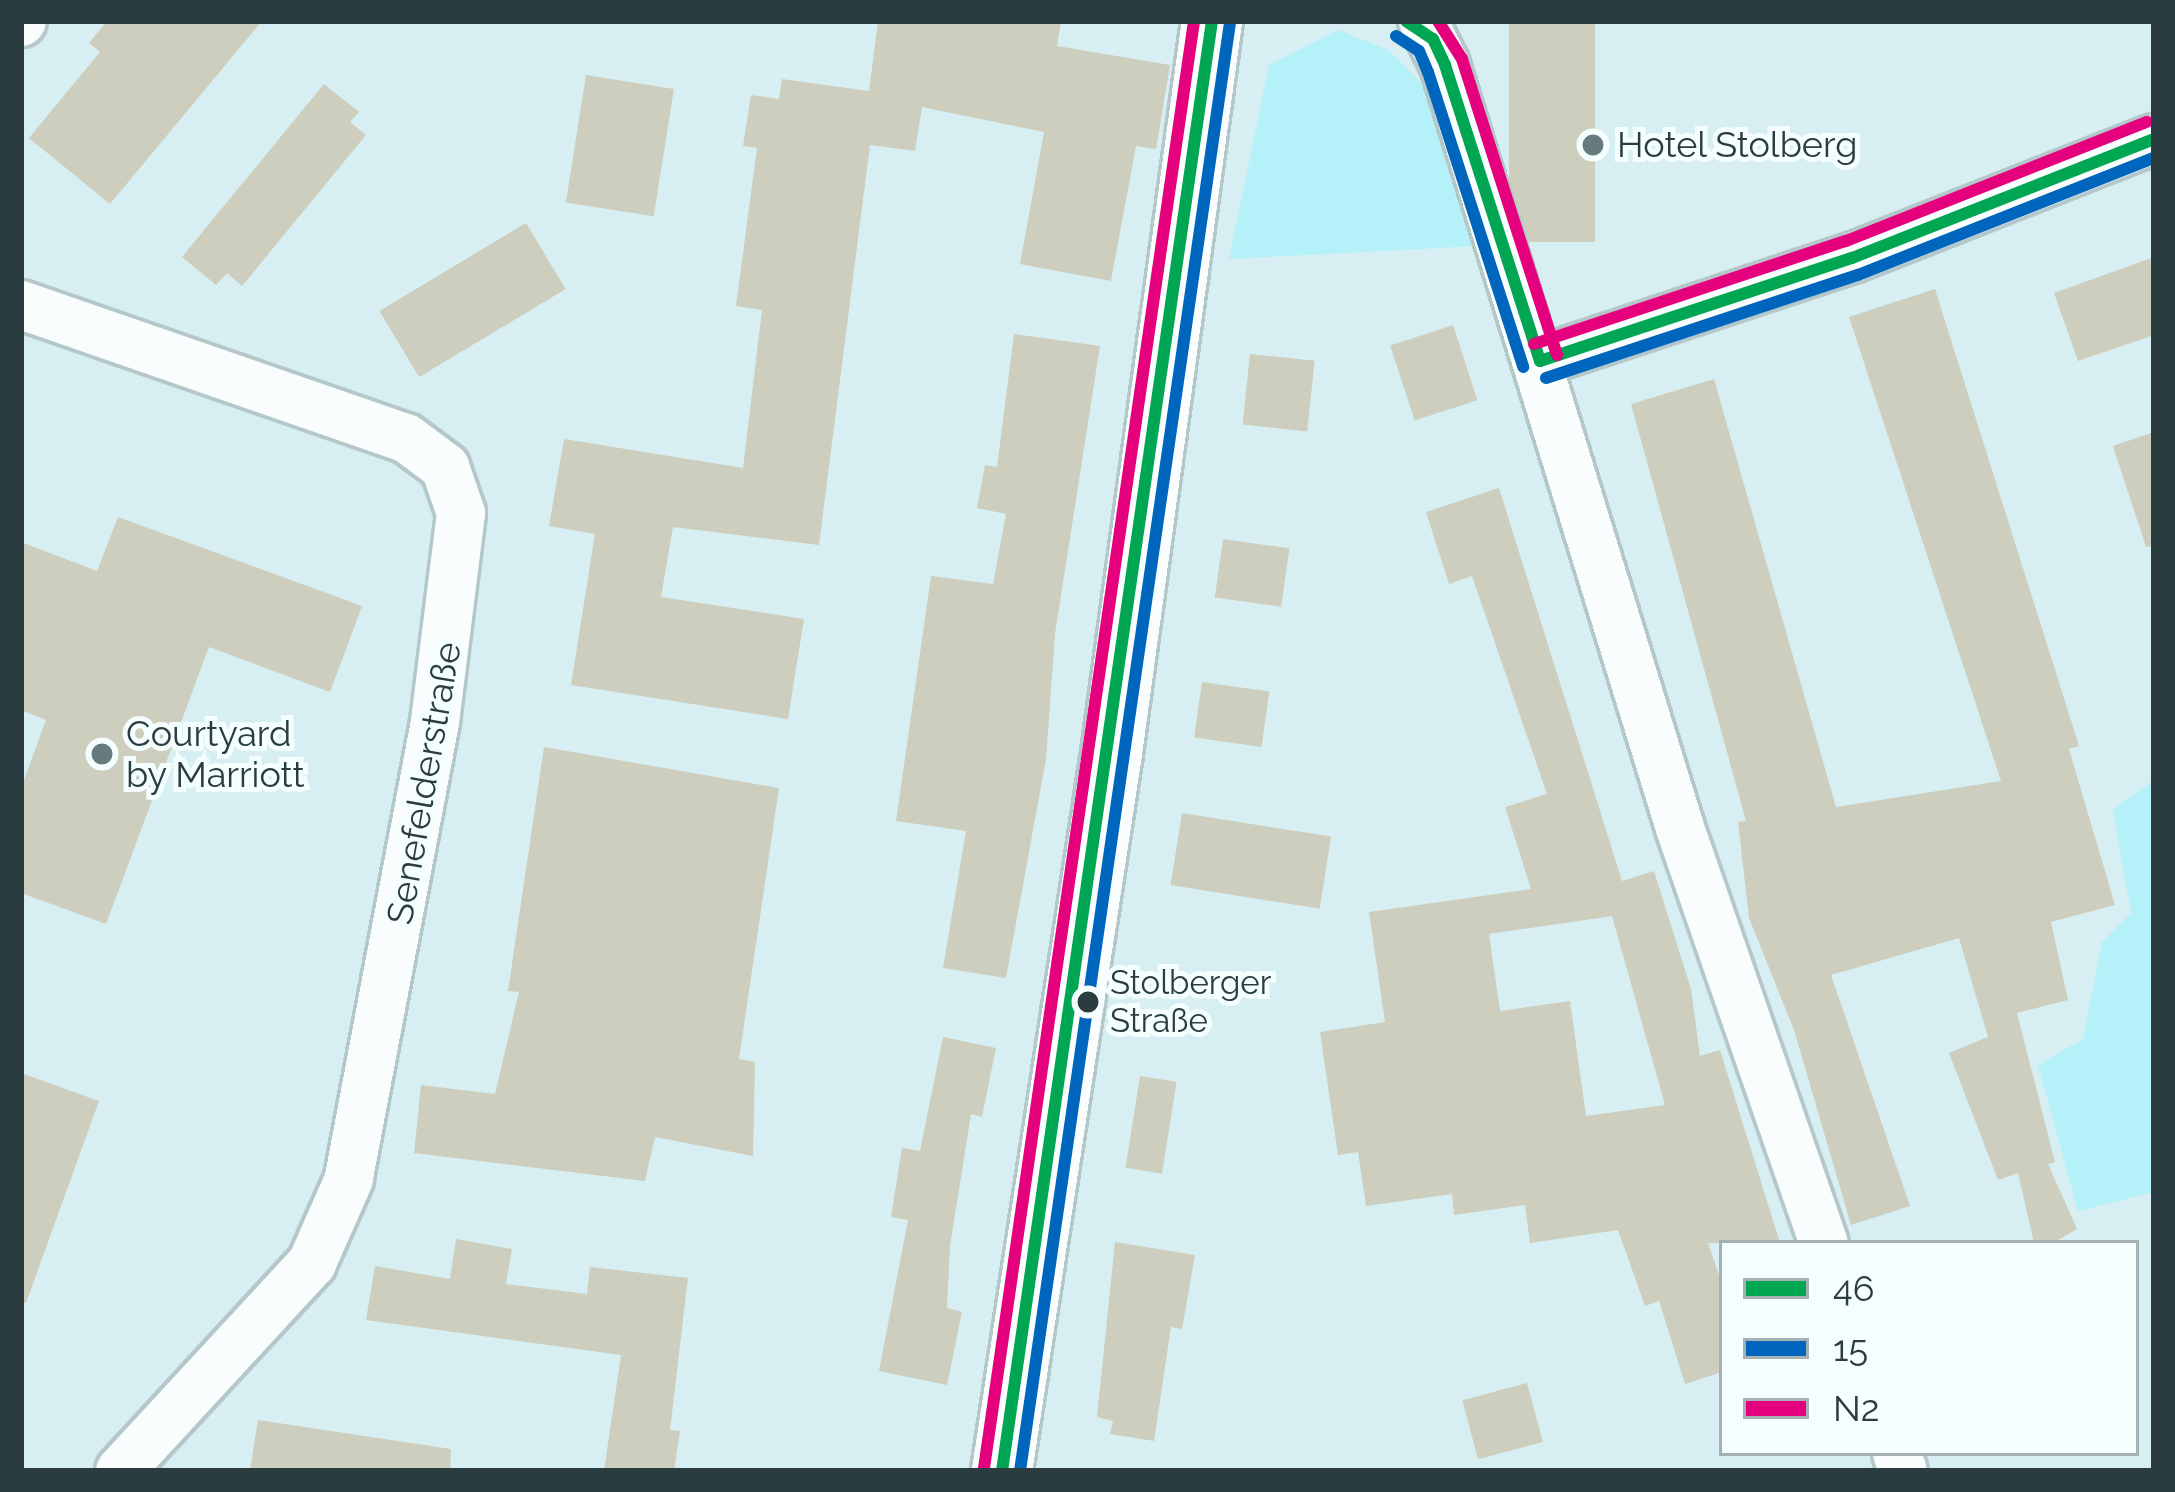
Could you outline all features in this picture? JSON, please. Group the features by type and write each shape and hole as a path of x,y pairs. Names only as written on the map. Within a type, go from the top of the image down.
{"main road":[{"path":"1002,1471 1212,21"}],"street":[{"path":"1421,27 1540,361 1680,828 1823,1240"},
{"path":"1540,361 1852,258 2154,139"},
{"name":"Senefelderstraße","path":"21,305 406,438 445,467 460,513 463,547 435,722 350,1180 312,1263 141,1464"}],"shaded area":[{"path":"1338,30 1388,50 1427,89 1478,246 1229,259 1269,65"},
{"path":"2154,780 2154,1192 2078,1211 2038,1065 2083,1039 2102,942 2131,913 2113,810"}],"building":[{"path":"107,21 262,21 110,204 29,138 100,52 89,43"},
{"path":"878,21 1061,21 1057,46 1170,65 1156,149 1136,146 1111,281 1020,264 1044,132 922,107 915,151 870,145 819,545 673,527 661,597 804,619 788,719 571,685 595,534 549,526 564,439 743,468 762,310 736,306 757,148 743,146 751,95 779,99 782,79 869,91"},
{"path":"1509,21 1595,21 1595,242 1509,242"},
{"path":"586,75 674,89 654,216 566,202"},
{"path":"324,84 359,112 350,122 366,135 242,286 227,273 216,285 182,257"},
{"path":"526,223 566,289 419,377 379,311"},
{"path":"2154,257 2154,335 2078,361 2054,293"},
{"path":"1935,289 2079,746 2069,749 2115,905 2051,922 2068,1000 2017,1013 2055,1162 2048,1164 2077,1229 2058,1240 2033,1240 2018,1173 1998,1180 1949,1053 1988,1037 1959,938 1831,975 1910,1206 1851,1225 1794,1030 1749,918 1738,822 1746,821 1631,404 1714,379 1836,807 2001,781 1849,317"},
{"path":"1453,325 1477,400 1415,421 1390,345"},
{"path":"1014,334 1100,346 1055,634 1046,759 1006,978 943,968 966,831 896,821 931,576 993,584 1006,514 977,508 985,465 997,467"},
{"path":"1250,354 1315,361 1307,431 1243,425"},
{"path":"2154,432 2154,546 2146,547 2113,446"},
{"path":"1499,488 1622,881 1654,871 1691,989 1700,1056 1720,1050 1779,1240 1708,1243 1719,1275 1719,1373 1685,1384 1659,1301 1645,1306 1618,1230 1530,1243 1525,1205 1454,1215 1452,1194 1366,1206 1358,1152 1338,1155 1320,1032 1385,1022 1369,912 1531,889 1505,807 1547,794 1472,576 1449,584 1426,512","holes":["1612,916 1665,1105 1586,1116 1570,1001 1500,1011 1489,934"]},
{"name":"Courtyard by Marriott","path":"118,517 362,606 330,692 209,647 106,924 21,893 21,788 46,720 21,710 21,542 97,571"},
{"path":"1223,539 1289,548 1281,607 1215,597"},
{"path":"1202,682 1269,691 1262,747 1194,737"},
{"path":"544,747 779,788 739,1059 755,1062 753,1156 655,1137 645,1181 414,1153 421,1085 495,1094 519,992 508,991"},
{"path":"1182,813 1331,837 1320,909 1171,885"},
{"path":"943,1037 996,1048 982,1117 971,1114 950,1246 947,1308 962,1312 947,1385 879,1371 908,1220 891,1217 902,1148 920,1151"},
{"path":"21,1073 99,1101 26,1303 21,1302"},
{"path":"1140,1076 1177,1082 1162,1174 1125,1168"},
{"path":"456,1239 512,1249 506,1284 587,1294 590,1267 688,1278 670,1430 680,1431 674,1471 604,1471 621,1355 366,1320 375,1266 450,1279"},
{"path":"1115,1242 1195,1255 1182,1329 1171,1327 1154,1441 1110,1434 1113,1421 1097,1417"},
{"path":"1527,1383 1543,1442 1478,1459 1462,1400"},
{"path":"258,1420 451,1449 450,1471 250,1471"}],"transit line":[{"name":"N2","path":"984,1468 1194,21"},
{"name":"46","path":"1002,1471 1212,21"},
{"name":"46","path":"1406,21 1433,39 1445,65 1540,361"},
{"name":"N2","path":"1438,21 1462,59 1557,355"},
{"name":"15","path":"1020,1471 1230,23"},
{"name":"15","path":"1396,36 1419,51 1428,72 1523,367"},
{"name":"N2","path":"1534,344 1846,241 2147,122"},
{"name":"46","path":"1540,361 1852,258 2154,139"},
{"name":"15","path":"1546,378 1858,275 2154,158"}],"place":[{"name":"Hotel Stolberg","path":"1593,145"},
{"name":"Courtyard by Marriott","path":"102,754"},
{"name":"Stolberger Straße","path":"1088,1002"}]}
